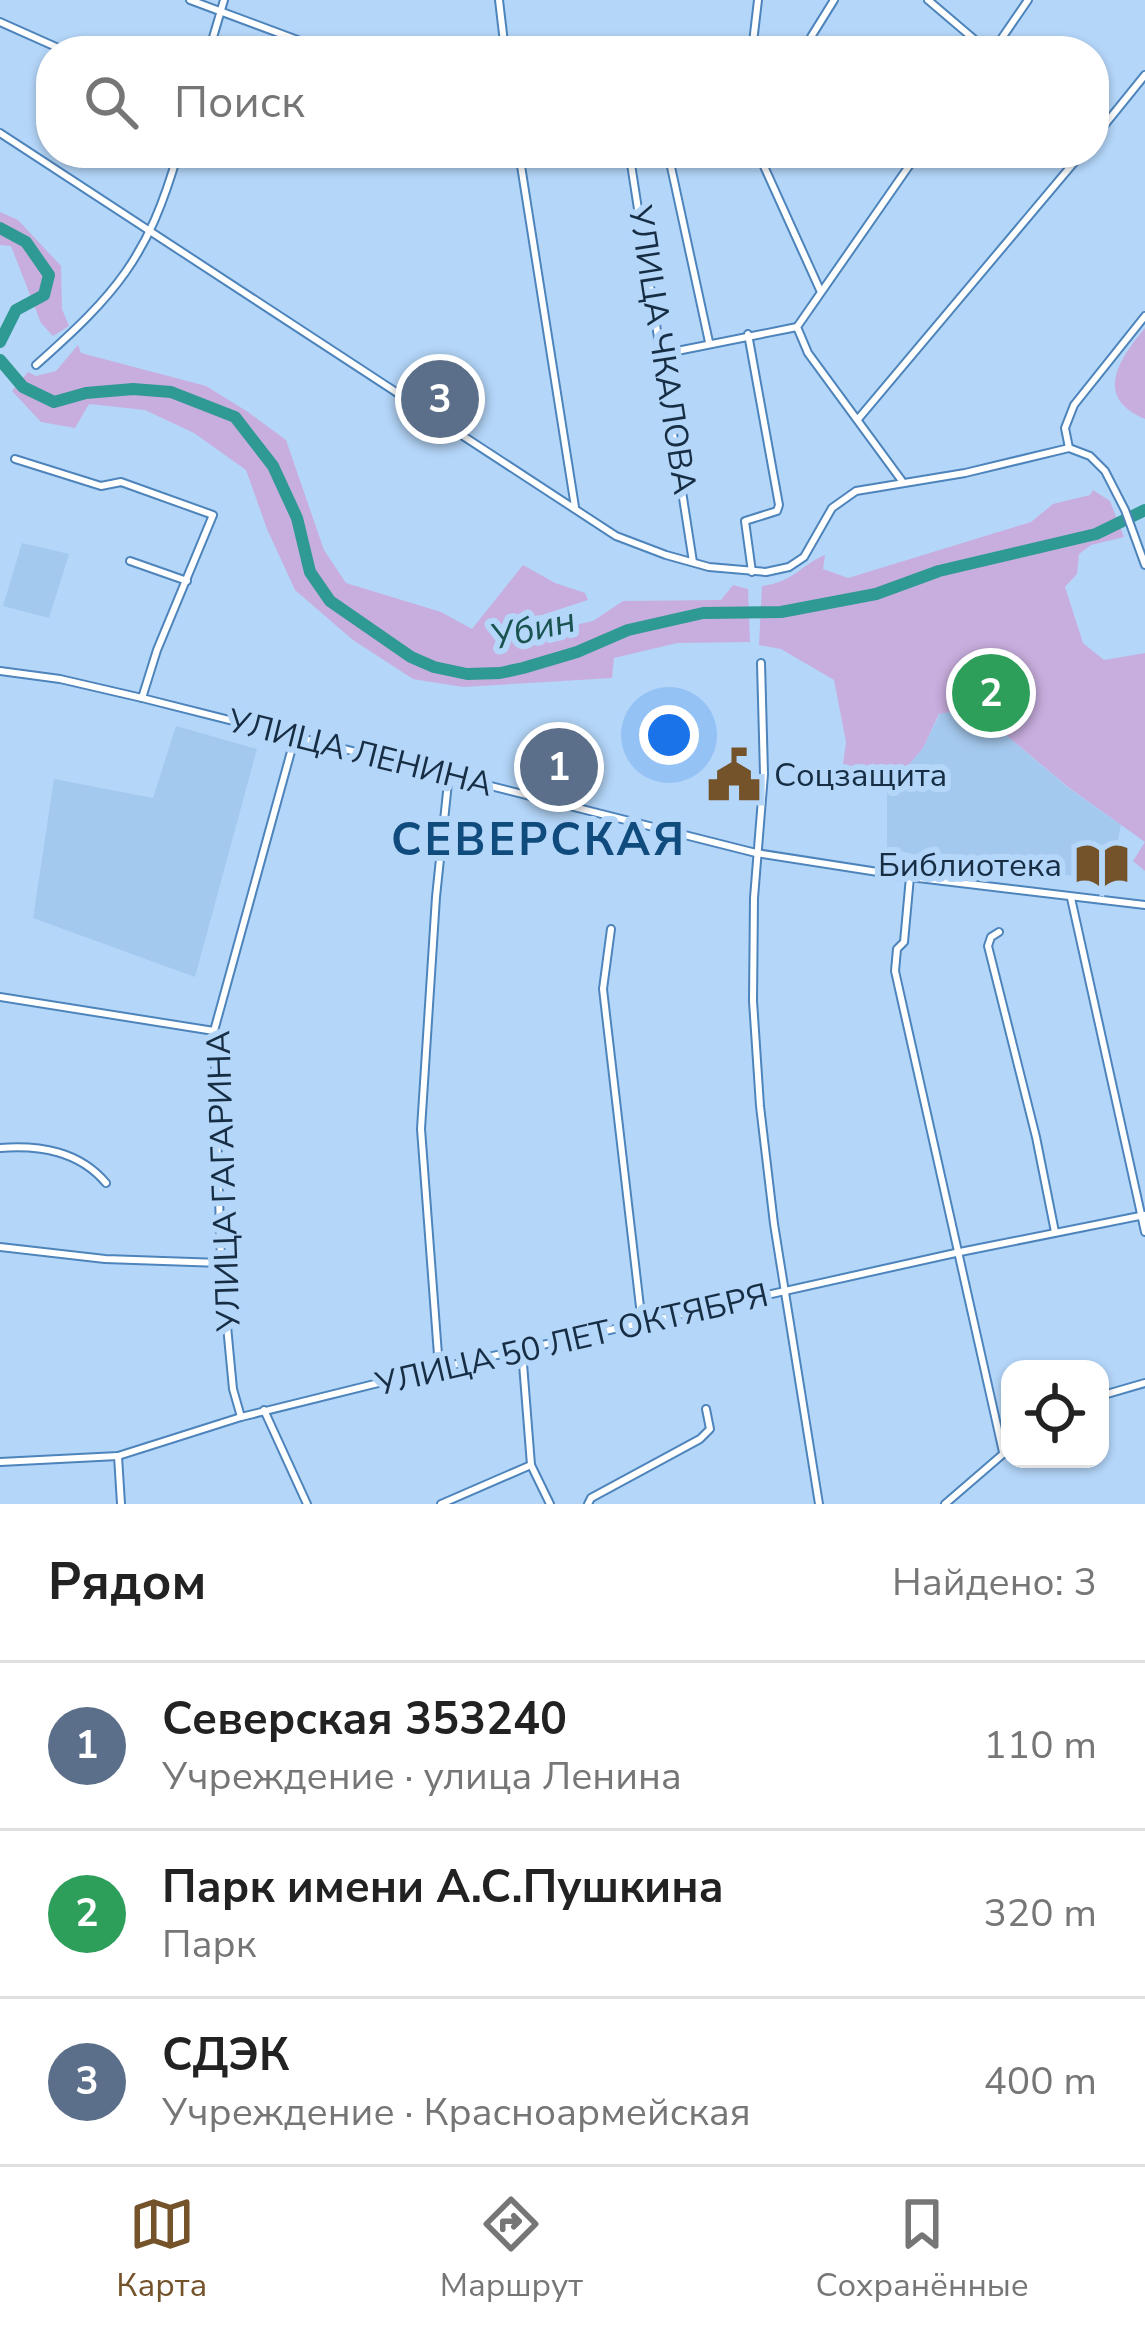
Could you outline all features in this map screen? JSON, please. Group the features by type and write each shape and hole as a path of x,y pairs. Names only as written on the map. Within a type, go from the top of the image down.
{"street":[{"path":"190,0 287,36"},
{"path":"214,36 224,0"},
{"path":"499,0 503,36"},
{"path":"754,36 758,0"},
{"path":"812,36 834,0"},
{"path":"928,0 972,36"},
{"path":"1001,36 1028,0"},
{"path":"0,22 36,38"},
{"path":"1109,119 1145,75"},
{"path":"0,133 36,157"},
{"path":"53,168 616,536 693,562 752,572 789,567 804,556 841,499 856,491 965,473 1069,448 1090,456 1105,471 1145,565"},
{"path":"36,365 85,322 130,270 152,233 173,168"},
{"path":"521,168 575,507"},
{"name":"УЛИЦА ЧКАЛОВА","path":"632,168 693,562"},
{"path":"671,168 709,342"},
{"path":"765,168 820,290"},
{"path":"662,354 796,327 907,168"},
{"path":"859,418 1069,168"},
{"path":"1069,448 1065,428 1073,406 1145,316"},
{"path":"796,327 808,353 902,482"},
{"path":"748,334 779,505 777,511 745,521 752,572"},
{"path":"15,458 101,486 121,482 213,515 142,698"},
{"path":"130,561 187,581"},
{"path":"761,662 764,774 756,854 753,1001 758,1085 784,1292 819,1504"},
{"name":"УЛИЦА ЛЕНИНА","path":"0,671 142,698 756,854 1145,905"},
{"name":"УЛИЦА ГАГАРИНА","path":"241,1417 233,1389 221,1263 214,1031 295,737"},
{"path":"439,1368 421,1129 449,773"},
{"path":"910,877 904,942 897,949 895,971 1001,1425"},
{"path":"1071,898 1145,1232"},
{"path":"611,929 603,989 642,1324"},
{"path":"999,932 988,946 1055,1232"},
{"path":"0,997 214,1031"},
{"path":"0,1148 22,1146 68,1154 106,1183"},
{"name":"УЛИЦА 50 ЛЕТ ОКТЯБРЯ","path":"0,1462 118,1456 241,1417 439,1368 1143,1216"},
{"path":"0,1247 105,1259 221,1263"},
{"path":"522,1351 531,1465 550,1504"},
{"path":"1109,1393 1145,1383"},
{"path":"588,1504 591,1498 700,1439 710,1429 706,1409"},
{"path":"264,1411 307,1504"},
{"path":"945,1504 1001,1455"},
{"path":"118,1456 121,1504"},
{"path":"441,1504 531,1465"}],"shaded area":[{"path":"0,212 18,220 61,266 62,309 69,326 53,336 41,323 11,246 0,245"},
{"path":"1145,328 1145,419 1119,400 1115,388 1120,364"},
{"path":"78,345 81,353 206,386 286,440 324,550 346,583 441,612 472,629 523,565 585,593 588,600 539,616 543,632 593,621 623,601 721,600 733,585 748,589 750,642 677,643 614,658 612,678 463,687 413,679 353,640 295,590 246,470 194,433 145,410 89,404 75,428 41,422 12,391 28,372 36,376 56,371"},
{"path":"1093,490 1110,501 1124,537 1091,545 1079,554 1077,574 1065,587 1083,643 1104,660 1145,653 1145,842 1068,787 999,729 995,713 987,706 939,714 923,748 887,791 887,775 842,772 846,742 834,680 781,649 759,645 762,586 782,581 825,555 823,569 848,578 1031,522 1053,504 1090,495"},
{"path":"22,543 69,554 49,618 3,606"},
{"path":"987,706 995,712 999,729 1121,825 1110,879 964,866 887,848 887,791 923,748 940,714"},
{"path":"176,726 257,749 195,977 33,918 54,779 153,798"},
{"path":"1145,842 1145,871 1133,861"}],"waterway":[{"name":"Убин","path":"0,228 26,242 49,275 44,295 16,310 0,342"},
{"name":"Убин","path":"0,360 23,387 54,402 86,393 171,392 235,417 273,466 297,518 310,572 330,601 411,657 467,674 523,668 628,630 703,613 781,612 876,594 939,571 1096,534 1145,510"}],"place":[{"name":"СДЭК","path":"440,399"},
{"name":"Парк имени А.С.Пушкина","path":"991,693"},
{"name":"Северская 353240","path":"559,767"},
{"name":"Соцзащита","path":"734,775"},
{"name":"Библиотека","path":"1102,865"}],"district":[{"name":"СЕВЕРСКАЯ","path":"539,840"}]}
